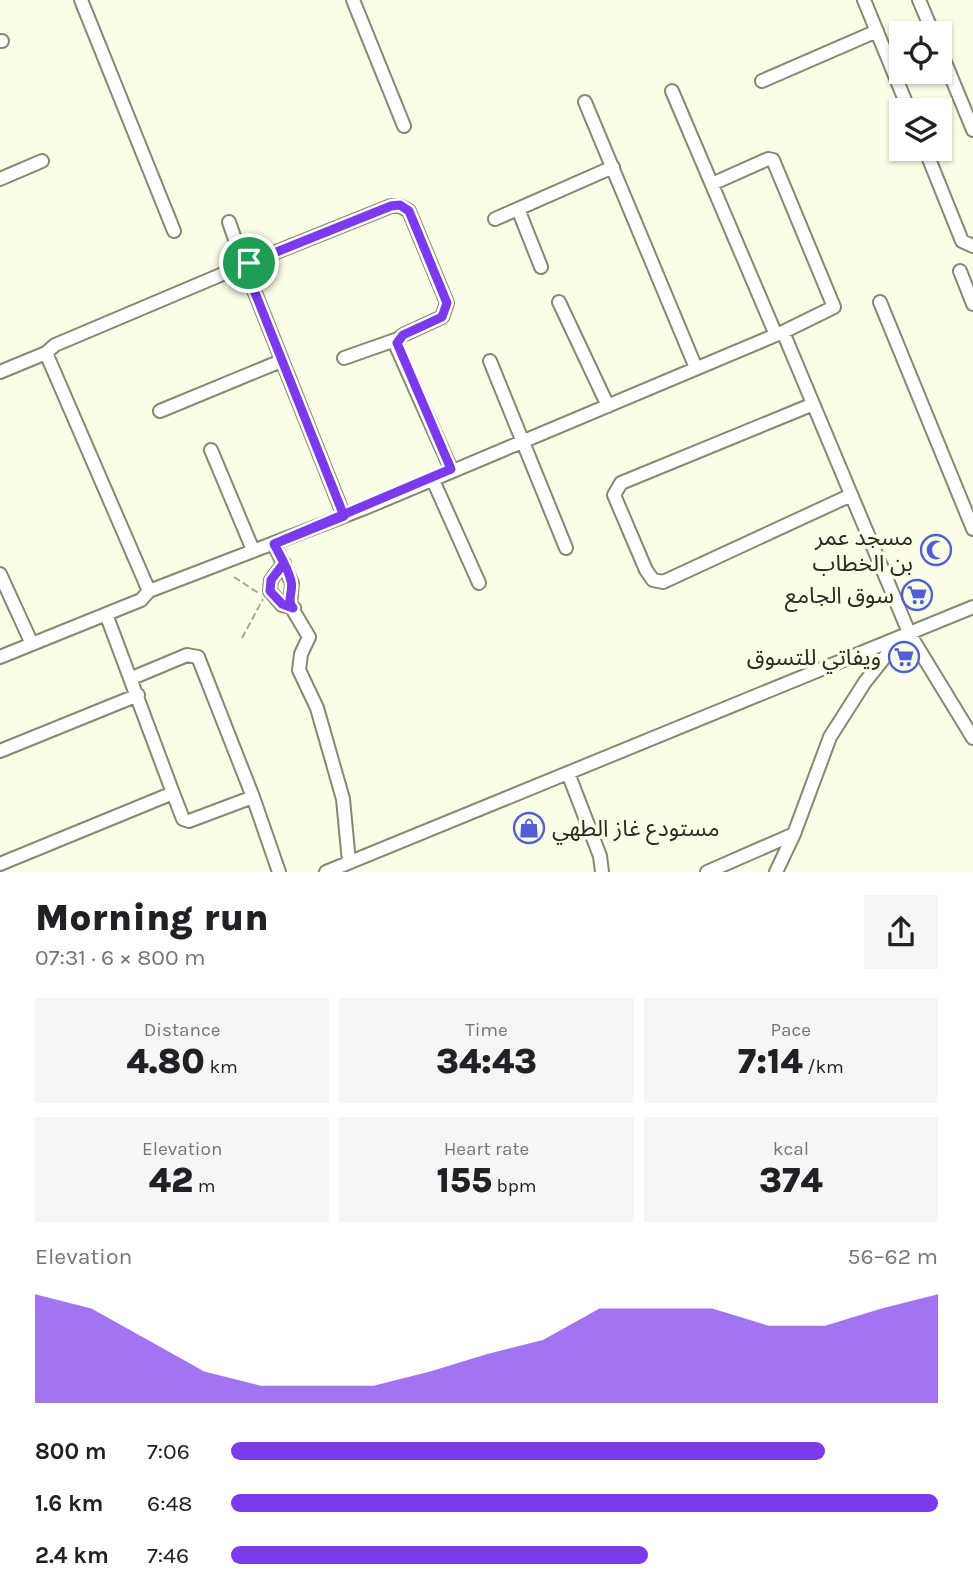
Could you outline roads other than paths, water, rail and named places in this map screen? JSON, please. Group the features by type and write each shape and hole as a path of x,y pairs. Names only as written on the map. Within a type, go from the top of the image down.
{"street":[{"path":"81,0 174,231"},
{"path":"353,0 404,126"},
{"path":"864,0 904,98"},
{"path":"919,0 928,21"},
{"path":"762,81 877,31"},
{"path":"952,79 973,130"},
{"path":"673,90 811,405 905,636 973,738"},
{"path":"585,102 696,368"},
{"path":"0,657 141,600 149,591 344,516 696,368 779,333 835,305 773,160 768,159 712,184"},
{"path":"0,178 42,160"},
{"path":"930,161 962,241 973,246"},
{"path":"495,219 613,167"},
{"path":"0,372 46,353 76,336 244,265 391,206 405,207 447,303 442,317 398,339 344,358"},
{"path":"518,209 541,267"},
{"path":"229,222 281,361 344,516"},
{"path":"960,271 973,304"},
{"path":"559,302 608,405"},
{"path":"880,302 973,529"},
{"path":"398,339 397,348 451,469"},
{"path":"46,353 149,591"},
{"path":"160,411 281,361"},
{"path":"490,361 525,440 566,548"},
{"path":"811,405 621,483 614,495 646,569 653,580 663,582 849,496"},
{"path":"211,450 253,550"},
{"path":"432,478 480,583"},
{"path":"274,544 292,583 289,599 309,637 301,654 299,670 317,708 343,799 349,862"},
{"path":"284,563 271,580 270,591 282,604 293,608"},
{"path":"0,574 32,644"},
{"path":"326,872 973,607"},
{"path":"106,614 183,819 189,821 253,797"},
{"path":"776,872 794,834 837,723 905,636"},
{"path":"132,678 187,655 198,657 253,797 279,872"},
{"path":"0,751 138,695"},
{"path":"568,773 605,870"},
{"path":"0,864 173,793"},
{"path":"707,872 794,834"}],"place":[{"name":"مسجد عمر بن الخطاب","path":"936,550"},
{"name":"سوق الجامع","path":"917,595"},
{"name":"ويفاتي للتسوق","path":"904,657"},
{"name":"مستودع غاز الطهي","path":"529,828"}]}
